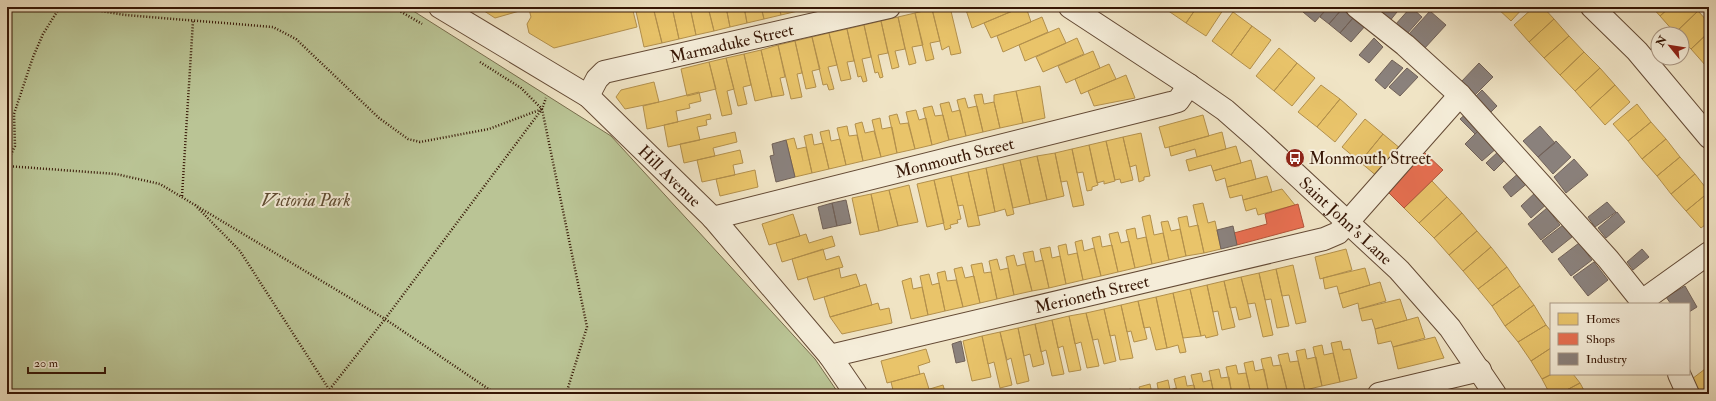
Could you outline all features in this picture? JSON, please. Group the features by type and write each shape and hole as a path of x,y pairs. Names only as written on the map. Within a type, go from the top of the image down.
{"street":[{"name":"Hill Avenue","path":"440,7 588,96 713,218 830,356 856,394"},
{"name":"Marmaduke Street","path":"588,96 597,79 604,72 889,7"},
{"name":"Saint John's Lane","path":"1070,7 1225,110 1258,139 1399,270 1450,328 1495,394"},
{"path":"1357,7 1405,45 1460,95 1608,260 1643,302 1709,253"},
{"path":"1592,7 1637,52 1709,137"},
{"name":"Monmouth Street","path":"713,218 1171,103 1178,101 1189,85"},
{"name":"Merioneth Street","path":"830,356 1324,239 1338,233 1349,222 1460,95"},
{"path":"1379,394 1480,370"},
{"path":"1679,375 1688,394"}],"path":[{"path":"7,8 18,7"},
{"path":"60,7 43,34 33,57 14,114 15,146 7,164 116,174 160,184 385,319 496,394"},
{"path":"78,7 125,16 273,27 284,31 296,39 378,118 408,139 420,142 489,129 542,109"},
{"path":"393,7 423,25"},
{"path":"182,196 192,21"},
{"path":"476,59 521,88 542,109 587,327 566,394"},
{"path":"326,394 385,319 542,109 558,79"},
{"path":"192,202 240,251 332,394"}],"green space":[{"name":"Victoria Park","path":"7,7 407,7 611,136 815,359 839,394 7,394"}],"building: Homes":[{"path":"478,7 522,7 523,10 495,18"},
{"path":"536,7 554,7 555,11 570,7 632,7 637,27 554,48 529,33 527,24 531,17 529,9"},
{"path":"635,7 653,7 662,43 644,47"},
{"path":"653,7 672,7 679,39 662,43"},
{"path":"672,7 690,7 696,35 679,39"},
{"path":"708,7 714,31 696,35 690,8"},
{"path":"708,7 726,7 730,27 714,31"},
{"path":"726,7 744,7 747,23 730,27"},
{"path":"744,7 761,7 764,19 747,23"},
{"path":"761,7 779,7 781,15 764,19"},
{"path":"779,7 797,7 798,11 781,15"},
{"path":"950,7 961,53 951,55 949,46 942,50 932,9"},
{"path":"965,7 1022,7 972,28"},
{"path":"1022,7 1026,7 1031,22 991,38 984,23"},
{"path":"1169,7 1197,7 1186,23 1167,10"},
{"path":"1197,7 1225,7 1206,36 1186,23"},
{"path":"1496,7 1524,7 1511,21"},
{"path":"1534,7 1543,7 1554,19 1529,42 1514,25"},
{"path":"1652,7 1670,7 1660,16"},
{"path":"1670,7 1694,7 1698,11 1682,26 1669,26 1660,16"},
{"path":"932,9 940,41 930,43 934,59 926,61 915,13"},
{"path":"1698,11 1709,23 1709,32 1691,49 1690,26 1682,26"},
{"path":"1233,12 1252,26 1231,55 1212,41"},
{"path":"915,13 923,45 912,47 916,63 909,65 898,17"},
{"path":"898,17 905,49 895,51 899,67 892,69 881,21"},
{"path":"1042,17 1048,32 1003,52 997,36"},
{"path":"1554,19 1569,36 1544,58 1529,42"},
{"path":"881,21 888,53 878,55 883,77 880,78 878,72 875,73 864,25"},
{"path":"864,25 871,57 862,59 867,81 863,82 861,76 858,77 847,29"},
{"path":"1252,26 1271,40 1250,69 1231,55"},
{"path":"1059,28 1066,43 1025,61 1019,45"},
{"path":"847,29 854,61 847,62 851,79 841,81 829,33"},
{"path":"1709,32 1709,63 1706,66 1691,49"},
{"path":"829,33 837,65 828,67 834,89 829,90 827,84 823,85 812,37"},
{"path":"1569,36 1584,52 1560,75 1544,58"},
{"path":"812,37 820,69 812,71 816,87 806,89 795,41"},
{"path":"1077,38 1084,54 1043,72 1036,57"},
{"path":"795,41 802,73 797,74 802,97 791,99 778,45"},
{"path":"778,45 785,77 780,78 784,95 772,97 761,50"},
{"path":"1279,48 1297,63 1274,91 1256,76"},
{"path":"761,50 772,97 755,101 744,54"},
{"path":"1093,51 1100,68 1066,83 1058,66"},
{"path":"1584,52 1600,68 1575,91 1560,75"},
{"path":"744,54 751,85 743,87 747,104 738,106 726,58"},
{"path":"726,58 734,89 727,91 732,114 722,116 709,62"},
{"path":"709,62 716,89 687,96 681,69"},
{"path":"1297,63 1315,78 1292,106 1274,91"},
{"path":"1109,64 1116,79 1081,94 1075,79"},
{"path":"1600,68 1615,85 1590,108 1575,91"},
{"path":"1126,75 1135,98 1094,106 1088,91"},
{"path":"654,82 659,102 625,109 616,97 621,90"},
{"path":"1321,85 1340,99 1317,127 1298,112"},
{"path":"1615,85 1630,102 1605,125 1590,108"},
{"path":"1040,86 1045,118 1023,123 1016,91"},
{"path":"1016,91 1023,123 1000,128 994,102 994,95"},
{"path":"699,92 701,101 689,104 690,108 676,111 678,122 647,129 643,106"},
{"path":"982,94 984,104 994,102 1000,128 983,132 974,95"},
{"path":"965,98 968,108 977,106 983,132 966,136 957,100"},
{"path":"1340,99 1357,114 1335,142 1317,127"},
{"path":"949,102 952,112 960,110 966,136 949,140 940,104"},
{"path":"1637,104 1651,122 1628,141 1613,124"},
{"path":"932,106 935,116 943,115 949,140 932,145 923,108"},
{"path":"916,110 919,120 926,118 932,145 915,149 906,112"},
{"path":"710,114 711,119 706,120 707,125 697,127 700,140 668,147 664,125"},
{"path":"897,114 900,124 908,123 915,149 897,153 889,116"},
{"path":"1203,115 1209,136 1165,148 1159,127"},
{"path":"880,118 882,129 892,127 897,153 881,157 872,120"},
{"path":"1365,119 1383,134 1360,162 1342,147"},
{"path":"862,122 865,133 874,131 881,157 863,161 855,124"},
{"path":"1651,122 1666,139 1642,159 1628,141"},
{"path":"847,126 849,136 857,135 863,161 846,165 837,128"},
{"path":"829,130 831,141 840,139 846,165 829,169 820,132"},
{"path":"735,132 737,142 713,148 715,156 684,163 680,144"},
{"path":"1222,132 1226,149 1197,157 1195,149 1171,156 1169,147"},
{"path":"1141,133 1150,176 1144,177 1144,180 1139,182 1136,165 1130,167 1123,137"},
{"path":"812,134 814,145 823,143 829,169 812,173 804,136"},
{"path":"1383,134 1401,149 1378,177 1360,162"},
{"path":"1123,137 1133,180 1121,183 1120,179 1115,180 1106,141"},
{"path":"794,138 797,149 806,147 812,173 795,177 786,140"},
{"path":"1666,139 1680,157 1657,176 1642,159"},
{"path":"1106,141 1115,181 1104,184 1104,181 1097,183 1089,145"},
{"path":"1089,145 1098,185 1092,187 1092,190 1087,191 1083,172 1077,173 1072,149"},
{"path":"1236,146 1241,163 1213,171 1211,165 1189,171 1186,160"},
{"path":"1072,149 1084,205 1073,207 1067,181 1061,182 1055,153"},
{"path":"740,150 743,163 733,165 735,175 702,182 697,160"},
{"path":"1055,153 1064,196 1047,200 1037,156"},
{"path":"1037,156 1047,200 1030,204 1020,160"},
{"path":"1680,157 1695,174 1671,194 1657,176"},
{"path":"1020,160 1030,204 1013,208 1003,164"},
{"path":"1251,160 1256,179 1227,187 1225,178 1216,181 1213,171"},
{"path":"1003,164 1014,214 1007,216 1005,209 995,212 986,168"},
{"path":"986,168 995,212 978,216 968,172"},
{"path":"755,170 758,187 720,196 716,179"},
{"path":"968,172 980,225 968,227 963,205 958,206 951,176"},
{"path":"1695,174 1709,192 1686,211 1671,194"},
{"path":"951,176 961,219 957,220 958,223 950,225 951,228 945,230 934,180"},
{"path":"1267,176 1272,192 1243,200 1242,195 1230,198 1227,187"},
{"path":"934,180 944,223 927,227 917,184"},
{"path":"1432,181 1447,197 1419,223 1404,208"},
{"path":"909,185 918,222 898,226 889,190"},
{"path":"1282,189 1295,205 1258,215 1256,208 1246,211 1243,200"},
{"path":"889,190 898,226 879,231 871,194"},
{"path":"1709,192 1709,222 1701,228 1686,211"},
{"path":"871,194 879,231 860,235 852,198"},
{"path":"1447,197 1462,213 1434,238 1419,223"},
{"path":"1203,203 1208,223 1215,221 1221,249 1204,253 1193,205"},
{"path":"1462,213 1477,231 1449,255 1434,238"},
{"path":"793,214 800,236 769,245 762,224"},
{"path":"1150,215 1154,235 1163,233 1169,260 1152,264 1142,217"},
{"path":"1187,216 1189,227 1198,225 1204,253 1186,256 1178,218"},
{"path":"1168,221 1171,231 1180,229 1186,256 1169,260 1161,222"},
{"path":"1135,228 1137,239 1146,237 1152,264 1135,268 1126,230"},
{"path":"1477,231 1491,247 1463,271 1449,255"},
{"path":"1118,232 1121,243 1129,241 1135,268 1118,272 1109,234"},
{"path":"806,234 809,243 832,236 835,246 782,262 776,243"},
{"path":"1100,236 1102,247 1112,245 1118,272 1101,276 1092,238"},
{"path":"1082,240 1084,251 1094,248 1101,276 1083,280 1075,242"},
{"path":"1066,244 1068,255 1077,253 1083,280 1066,284 1058,246"},
{"path":"1050,247 1052,258 1060,256 1066,284 1049,288 1040,249"},
{"path":"1491,247 1507,267 1478,289 1463,271"},
{"path":"823,249 826,260 839,256 843,267 798,280 792,259"},
{"path":"1346,249 1352,270 1320,279 1315,257"},
{"path":"1033,251 1035,262 1043,260 1049,288 1032,291 1023,253"},
{"path":"1014,255 1017,266 1025,264 1032,291 1014,295 1006,257"},
{"path":"997,259 1000,270 1008,268 1014,295 997,299 989,261"},
{"path":"982,263 984,273 991,272 997,299 980,303 971,265"},
{"path":"1293,265 1306,322 1296,324 1289,295 1282,296 1276,269"},
{"path":"962,267 965,278 974,276 980,303 963,307 954,269"},
{"path":"1507,267 1520,286 1492,306 1478,289"},
{"path":"839,268 841,278 856,274 860,286 814,300 807,277"},
{"path":"1365,268 1370,285 1339,294 1337,286 1325,289 1323,278"},
{"path":"1276,269 1289,326 1277,328 1271,299 1265,300 1259,273"},
{"path":"945,271 947,281 956,280 963,307 945,311 937,273"},
{"path":"1259,273 1273,335 1263,337 1255,303 1248,304 1241,277"},
{"path":"929,274 932,285 939,283 945,311 928,315 920,276"},
{"path":"1241,277 1251,317 1239,320 1236,307 1230,308 1224,281"},
{"path":"911,278 913,289 922,287 928,315 911,319 902,281"},
{"path":"1224,281 1235,327 1222,330 1218,311 1213,312 1207,285"},
{"path":"1380,282 1386,301 1359,309 1358,303 1343,308 1339,294"},
{"path":"866,284 872,305 830,317 824,297"},
{"path":"1207,285 1218,335 1206,338 1205,335 1201,336 1190,289"},
{"path":"1520,286 1534,305 1505,326 1492,306"},
{"path":"1190,289 1201,336 1183,338 1173,293"},
{"path":"1173,293 1186,352 1180,353 1178,345 1167,348 1156,297"},
{"path":"1156,297 1167,348 1156,350 1150,327 1144,328 1138,301"},
{"path":"1400,299 1407,320 1375,329 1372,319 1362,321 1359,309"},
{"path":"1138,301 1147,339 1134,342 1131,331 1127,332 1121,305"},
{"path":"878,303 880,310 889,308 892,323 842,334 830,317"},
{"path":"1121,305 1133,358 1120,360 1115,335 1110,336 1104,309"},
{"path":"1534,305 1546,325 1518,342 1505,326"},
{"path":"1104,309 1116,361 1104,364 1098,339 1093,340 1086,313"},
{"path":"1086,313 1099,366 1087,368 1081,342 1075,344 1069,316"},
{"path":"1069,316 1081,370 1069,372 1063,346 1058,348 1052,320"},
{"path":"1418,317 1425,338 1393,347 1391,341 1378,344 1375,329"},
{"path":"1052,320 1064,374 1052,376 1046,350 1041,352 1035,324"},
{"path":"1035,324 1044,364 1033,367 1030,354 1024,356 1018,328"},
{"path":"1546,325 1550,330 1550,349 1531,361 1518,342"},
{"path":"1018,328 1029,381 1017,384 1011,358 1007,360 1000,332"},
{"path":"1000,332 1012,385 1000,388 994,362 988,364 982,336"},
{"path":"982,336 991,377 972,381 963,341"},
{"path":"1435,337 1444,358 1398,369 1393,347"},
{"path":"1341,341 1343,350 1350,349 1357,378 1340,382 1331,343"},
{"path":"1322,345 1324,355 1333,353 1340,382 1322,386 1313,347"},
{"path":"926,349 930,362 918,366 920,374 887,383 881,361"},
{"path":"1305,349 1307,359 1316,357 1322,386 1305,390 1296,351"},
{"path":"1550,349 1550,375 1542,379 1531,361"},
{"path":"1288,353 1290,362 1298,361 1305,390 1288,394 1278,355"},
{"path":"1271,357 1273,366 1281,365 1288,394 1269,394 1261,359"},
{"path":"1253,361 1255,371 1264,369 1269,394 1251,394 1244,363"},
{"path":"1236,365 1238,374 1246,373 1251,394 1232,394 1226,367"},
{"path":"1219,369 1221,378 1229,377 1232,394 1214,394 1209,371"},
{"path":"1705,369 1709,374 1709,394 1696,394 1688,382"},
{"path":"924,373 929,389 913,394 894,394 891,382"},
{"path":"1201,373 1203,382 1211,380 1214,394 1196,394 1191,375"},
{"path":"1550,375 1574,375 1580,383 1559,394 1550,394 1542,379"},
{"path":"1185,376 1187,386 1194,385 1196,394 1178,394 1174,379"},
{"path":"1168,380 1170,390 1176,388 1178,394 1159,394 1157,383"},
{"path":"1580,383 1586,394 1559,394"},
{"path":"1150,384 1152,394 1141,394 1139,387"},
{"path":"943,385 945,392 939,394 913,394"},
{"path":"1131,389 1132,394 1123,394 1122,391"}],"building: Shops":[{"path":"1424,152 1443,170 1404,208 1386,190"},
{"path":"1298,204 1304,227 1237,245 1234,233 1267,224 1265,214"}],"building: Industry":[{"path":"1307,7 1328,7 1315,22 1303,12"},
{"path":"1328,7 1339,7 1342,9 1329,24 1320,17"},
{"path":"1373,7 1401,7 1389,22"},
{"path":"1411,7 1422,17 1406,35 1395,25"},
{"path":"1342,9 1353,18 1340,33 1329,24"},
{"path":"1430,11 1446,25 1424,49 1408,35"},
{"path":"1357,17 1366,25 1351,42 1340,33 1353,18"},
{"path":"1374,38 1383,47 1369,63 1359,55"},
{"path":"1392,60 1403,68 1385,89 1375,80"},
{"path":"1479,63 1493,77 1475,95 1461,82"},
{"path":"1407,68 1418,77 1400,96 1389,87"},
{"path":"1482,90 1497,106 1488,115 1473,99"},
{"path":"1468,112 1483,126 1475,134 1460,119"},
{"path":"1540,126 1555,143 1538,157 1523,141"},
{"path":"1480,129 1498,147 1482,161 1465,144"},
{"path":"786,140 795,177 776,182 770,156 774,155 772,144"},
{"path":"1556,141 1571,157 1553,174 1538,157"},
{"path":"1500,150 1508,157 1494,171 1486,163"},
{"path":"1574,159 1588,175 1566,193 1554,177"},
{"path":"1521,171 1530,181 1511,197 1503,187"},
{"path":"1537,191 1548,203 1531,218 1521,206"},
{"path":"846,200 851,223 837,226 832,203"},
{"path":"1607,202 1616,212 1595,227 1588,217"},
{"path":"832,203 837,226 823,229 818,207"},
{"path":"1547,208 1560,225 1541,240 1528,224"},
{"path":"1617,212 1625,222 1606,238 1598,228"},
{"path":"1563,225 1572,237 1552,253 1542,241"},
{"path":"1233,226 1237,245 1221,249 1217,230"},
{"path":"1579,243 1592,260 1571,276 1558,259"},
{"path":"1642,249 1649,257 1633,270 1627,262"},
{"path":"1594,262 1608,280 1588,296 1573,277"},
{"path":"1685,286 1697,307 1690,311 1690,303 1670,303 1666,297"},
{"path":"961,341 965,361 956,363 952,344"}],"place":[{"name":"Monmouth Street","path":"1295,158"}]}
